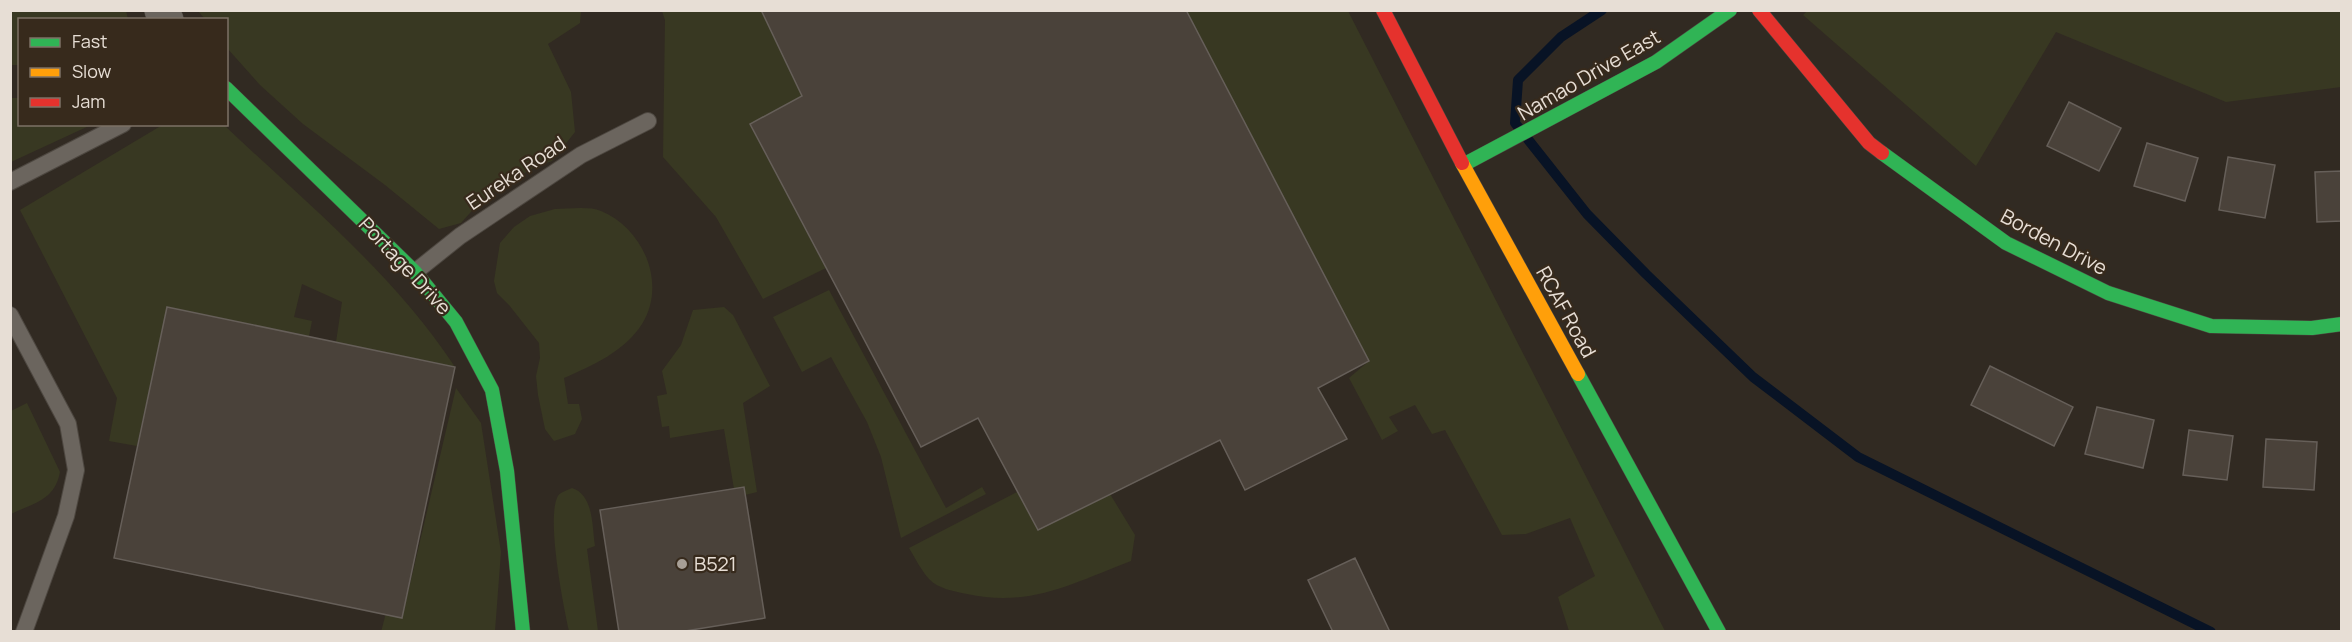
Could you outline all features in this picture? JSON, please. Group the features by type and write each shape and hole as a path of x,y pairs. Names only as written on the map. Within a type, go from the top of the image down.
{"street":[{"name":"RCAF Road","path":"1383,10 1464,165 1719,632"},
{"name":"Namao Drive East","path":"1464,165 1656,62 1730,10"},
{"name":"Borden Drive","path":"1759,10 1869,143 2006,243 2108,293 2211,326 2312,328 2342,324"},
{"name":"Portage Drive","path":"228,89 415,272 456,322 492,390 507,471 523,632"}],"lane":[{"name":"Eureka Road","path":"415,272 460,236 581,155 648,121"},
{"path":"10,182 119,126"},
{"path":"10,315 68,424 76,470 66,516 24,632"}],"shaded area":[{"path":"1808,10 2341,11 2341,87 2226,102 2056,32 1976,166 1803,15"},
{"path":"10,11 126,11 128,18 18,18 18,65 11,65"},
{"path":"198,11 581,11 580,23 548,44 571,92 575,132 552,161 535,167 504,185 478,204 461,223 439,229 385,185 303,124 260,85 228,49 228,18 204,18"},
{"path":"662,11 761,11 802,96 750,125 826,268 763,299 716,217 663,157 665,20"},
{"path":"1186,11 1348,11 1665,631 1569,631 1558,597 1595,576 1570,518 1526,534 1502,535 1445,430 1432,434 1415,405 1389,417 1398,431 1382,440 1349,378 1369,361"},
{"path":"11,98 18,98 18,126 89,126 11,162"},
{"path":"161,126 225,126 377,270 431,333 455,367 336,342 342,302 302,284 294,317 312,321 309,336 167,307 137,446 109,441 117,398 20,210"},
{"path":"555,209 596,209 616,219 629,231 647,259 652,292 649,308 642,324 627,342 597,363 564,378 568,404 579,404 582,419 575,434 554,441 545,429 538,395 536,376 540,358 539,343 497,293 494,281 500,243 514,227 530,216"},
{"path":"829,290 946,508 982,487 986,494 901,538 881,457 867,422 831,357 802,372 773,317"},
{"path":"724,307 733,315 770,386 743,403 757,492 745,495 744,487 734,489 724,429 670,438 669,426 662,427 657,396 667,394 662,371 681,345 693,310"},
{"path":"456,388 481,423 501,552 495,631 381,632 386,613 402,618"},
{"path":"27,403 60,472 48,495 11,514 11,411"},
{"path":"572,488 584,497 591,512 595,546 587,549 598,631 569,631 563,602 555,544 554,509 558,496"},
{"path":"1017,492 1038,530 1110,494 1135,535 1131,561 1051,591 1011,598 990,598 957,592 929,579 909,548"}],"building":[{"path":"761,10 1186,10 1369,361 1318,388 1347,439 1245,490 1220,440 1038,530 978,418 921,447 750,124 802,96"},
{"path":"2069,102 2121,128 2099,171 2047,146"},
{"path":"2147,143 2198,158 2185,201 2134,186"},
{"path":"2228,157 2275,165 2265,218 2219,210"},
{"path":"2342,171 2342,221 2317,222 2315,172"},
{"path":"167,307 455,367 402,618 114,558"},
{"path":"1990,366 2073,407 2054,446 1971,405"},
{"path":"2097,407 2154,420 2143,468 2085,454"},
{"path":"2189,430 2233,436 2227,480 2183,475"},
{"path":"2266,439 2317,442 2314,490 2263,487"},
{"name":"B521","path":"744,487 765,618 679,632 619,632 600,510"},
{"path":"1355,558 1390,632 1333,632 1308,580"}],"waterway":[{"path":"1602,10 1561,37 1518,80 1515,123 1587,214 1753,377 1858,457 2211,632"}],"traffic: fast":[{"path":"1463,165 1656,62 1730,10"},
{"path":"228,90 415,272 456,322 492,390 507,471 523,632"},
{"path":"1882,153 2006,243 2108,293 2211,326 2312,328 2342,324"},
{"path":"1578,374 1719,632"}],"traffic: slow":[{"path":"1462,163 1578,374"}],"traffic: jam":[{"path":"1383,10 1462,163"},
{"path":"1759,10 1869,143 1882,153"}],"place":[{"name":"B521","path":"682,564"}]}
